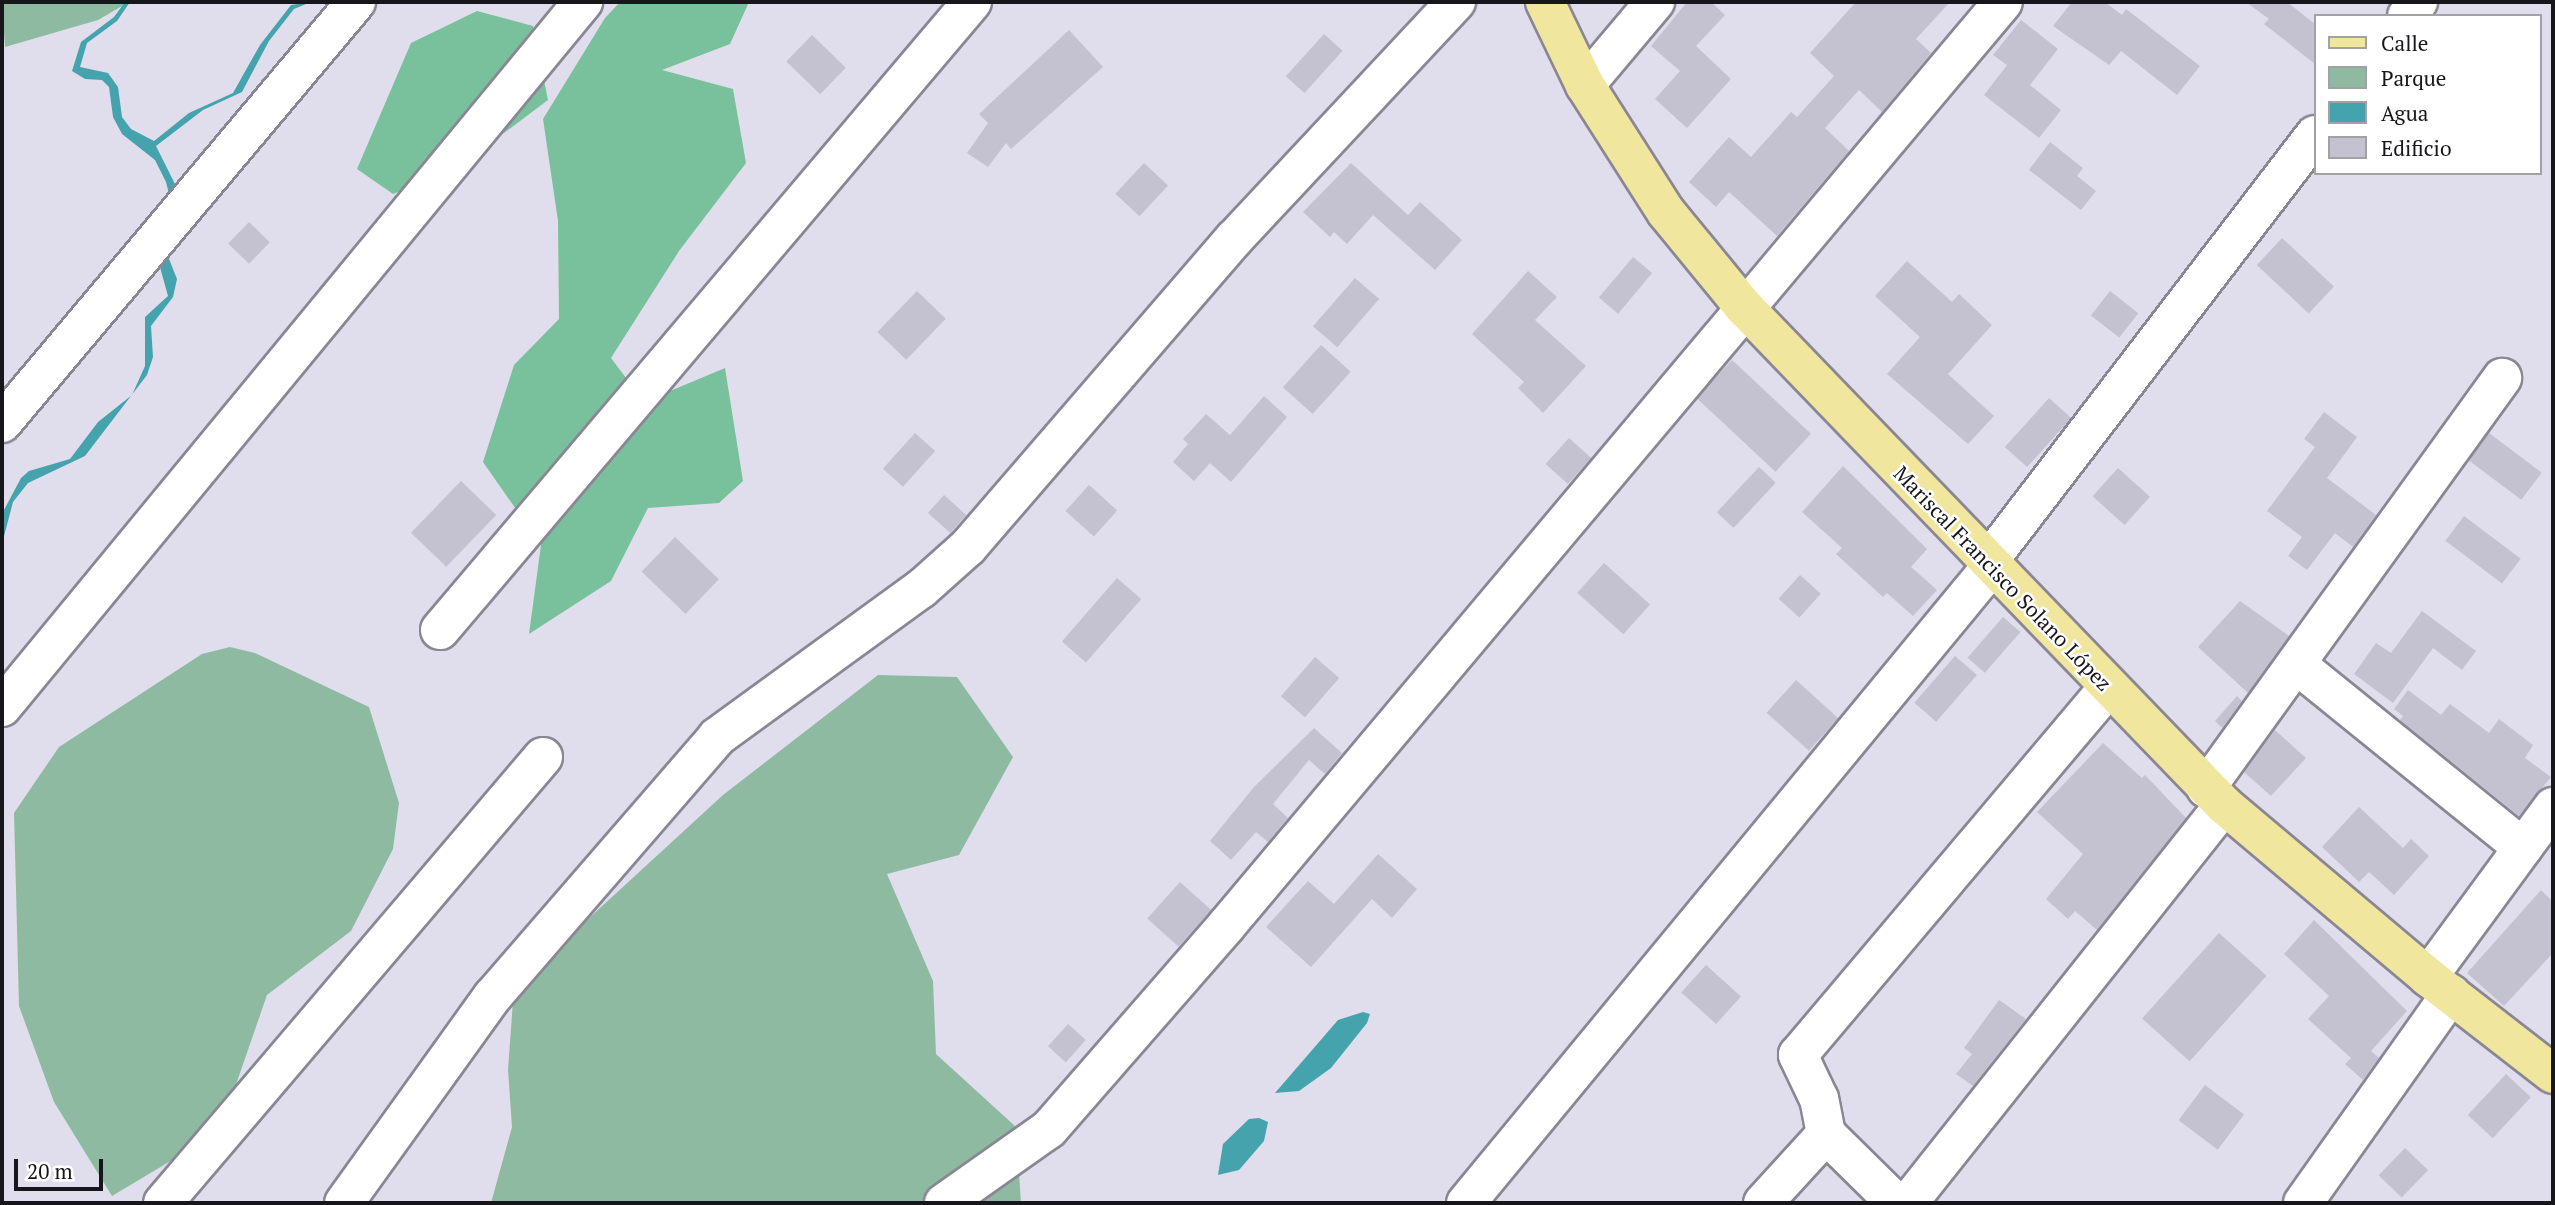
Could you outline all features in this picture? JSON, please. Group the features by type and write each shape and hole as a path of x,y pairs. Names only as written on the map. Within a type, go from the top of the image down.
{"main road":[{"name":"Mariscal Francisco Solano López","path":"1545,2 1585,85 1666,212 1743,306 1989,565 2215,796 2440,985 2553,1074"}],"street":[{"path":"2,424 356,2"},
{"path":"2,707 583,2"},
{"path":"440,630 972,2"},
{"path":"344,1203 493,996 717,737 920,589 968,547 1234,240 1457,2"},
{"path":"1585,85 1655,2"},
{"path":"944,1203 1049,1129 1226,926 1743,306 2003,2"},
{"path":"1466,1203 1989,565 2314,136"},
{"path":"1908,1203 2215,796 2296,664 2502,378"},
{"path":"2296,664 2523,848"},
{"path":"1896,1203 1826,1133 1819,1099 1800,1066 1800,1049 2108,688"},
{"path":"163,1203 543,757"},
{"path":"2303,1203 2523,848 2553,807"},
{"path":"1763,1203 1826,1133"}],"green space":[{"path":"2,2 129,2 98,20 5,47"},
{"path":"620,2 749,2 730,44 662,70 733,89 746,163 679,251 611,358 644,402 725,368 743,481 719,503 648,508 611,581 529,634 541,545 483,462 514,365 559,319 558,221 543,119 605,18"},
{"path":"477,11 533,26 548,100 457,168 393,194 357,169 411,43"},
{"path":"230,647 255,653 369,707 399,803 393,849 351,931 267,995 231,1099 189,1150 112,1196 54,1102 19,1006 14,813 59,747 202,654"},
{"path":"878,675 957,677 1013,757 959,855 887,874 933,981 936,1054 1016,1127 1021,1203 491,1203 512,1127 508,1070 514,987 723,795"}],"water":[{"path":"125,2 130,2 117,21 87,43 80,67 108,73 118,87 122,117 131,129 154,141 189,113 233,93 260,45 291,5 311,2 294,9 269,41 242,92 203,110 156,146 176,186 158,231 177,279 173,297 151,326 153,357 147,375 132,394 145,366 145,317 168,296 152,238 152,221 169,194 155,160 122,134 113,117 109,87 102,80 85,79 72,71 81,42 114,17"},
{"path":"131,396 85,456 28,483 13,502 2,544 4,510 21,478 29,471 70,459 98,422"},
{"path":"1363,1012 1370,1014 1367,1023 1331,1068 1299,1091 1275,1093 1338,1020"},
{"path":"1259,1118 1268,1122 1264,1141 1239,1170 1218,1175 1223,1144 1249,1119"}],"building":[{"path":"1687,2 1711,2 1725,15 1696,46 1731,79 1687,128 1655,99 1680,71 1651,46"},
{"path":"1856,2 1950,2 1916,39 1931,53 1882,112 1859,90 1825,128 1849,151 1777,236 1729,192 1716,207 1689,182 1729,137 1751,157 1791,112 1797,117 1834,76 1810,53"},
{"path":"2072,2 2105,2 2122,15 2126,9 2200,66 2177,95 2121,51 2109,65 2053,26"},
{"path":"2246,2 2287,2 2314,23 2314,63 2264,24 2269,19"},
{"path":"2021,20 2058,49 2030,85 2061,110 2039,138 1984,95 2007,65 1993,55"},
{"path":"1069,30 1103,67 1011,149 1006,143 988,167 967,153 988,123 979,114"},
{"path":"1324,34 1343,51 1304,93 1286,76"},
{"path":"812,35 846,68 820,94 786,62"},
{"path":"2050,142 2083,168 2077,176 2096,191 2081,210 2029,170"},
{"path":"1144,163 1168,186 1139,216 1115,194"},
{"path":"1351,163 1408,215 1420,202 1462,240 1435,270 1373,215 1347,244 1334,232 1330,237 1303,212"},
{"path":"249,222 270,242 249,264 228,244"},
{"path":"2282,238 2334,286 2309,313 2257,265"},
{"path":"1633,257 1652,273 1618,314 1599,298"},
{"path":"1907,261 1952,302 1959,294 1992,325 1948,374 1994,416 1968,444 1887,374 1920,337 1875,296"},
{"path":"1528,271 1557,297 1535,320 1586,366 1543,413 1518,388 1524,382 1472,334"},
{"path":"1355,278 1379,299 1337,347 1313,326"},
{"path":"917,291 946,319 906,360 877,332"},
{"path":"2110,291 2138,313 2119,338 2091,315"},
{"path":"1321,345 1351,372 1313,414 1283,387"},
{"path":"1732,360 1811,434 1776,472 1697,398"},
{"path":"1264,396 1287,417 1231,482 1210,463 1194,481 1173,462 1188,444 1183,439 1206,414 1230,435"},
{"path":"2049,398 2071,418 2027,467 2005,447"},
{"path":"2324,412 2357,437 2327,478 2376,515 2353,547 2335,533 2307,570 2288,556 2302,537 2267,511 2315,447 2304,439"},
{"path":"915,433 935,451 903,487 883,469"},
{"path":"2489,433 2542,473 2521,500 2469,460"},
{"path":"1569,438 1591,458 1568,484 1546,464"},
{"path":"1843,466 1927,549 1911,567 1937,590 1913,616 1887,593 1883,597 1836,554 1842,548 1802,512"},
{"path":"1759,467 1776,483 1734,528 1717,512"},
{"path":"2118,468 2150,497 2125,525 2093,496"},
{"path":"461,481 496,515 446,567 411,533"},
{"path":"1089,485 1117,510 1094,536 1066,511"},
{"path":"944,495 966,515 950,533 928,513"},
{"path":"2464,516 2521,559 2502,583 2445,541"},
{"path":"675,537 719,579 686,614 642,572"},
{"path":"1604,563 1650,604 1623,634 1577,593"},
{"path":"1800,575 1821,594 1799,618 1779,599"},
{"path":"1117,578 1141,599 1086,662 1062,641"},
{"path":"2240,601 2289,636 2248,693 2198,647"},
{"path":"2422,611 2476,651 2462,670 2433,648 2393,703 2354,674 2376,643 2391,653"},
{"path":"2003,617 2020,632 1985,673 1968,658"},
{"path":"1955,656 1977,675 1936,722 1914,703"},
{"path":"1315,657 1339,678 1305,717 1281,696"},
{"path":"1796,680 1838,718 1809,751 1767,713"},
{"path":"2408,690 2441,715 2450,704 2489,733 2499,719 2533,745 2525,758 2551,777 2519,816 2400,720 2403,716 2394,709"},
{"path":"2237,696 2242,701 2222,728 2215,721"},
{"path":"1314,728 1342,753 1325,774 1309,760 1273,804 1288,818 1268,842 1256,832 1231,860 1210,841 1254,787"},
{"path":"2275,730 2306,758 2271,796 2244,772"},
{"path":"2103,743 2142,778 2145,775 2186,818 2097,930 2075,911 2068,919 2046,899 2083,854 2037,812"},
{"path":"2359,807 2403,848 2411,839 2429,856 2394,895 2369,872 2359,882 2322,847"},
{"path":"1378,854 1417,889 1392,918 1372,899 1311,967 1266,927 1308,881 1334,904"},
{"path":"1180,882 1211,910 1178,947 1147,918"},
{"path":"2541,890 2553,902 2553,953 2504,1006 2467,973"},
{"path":"2314,920 2407,1011 2371,1051 2379,1058 2363,1080 2345,1064 2351,1058 2308,1019 2329,996 2284,954"},
{"path":"2219,933 2267,976 2190,1061 2142,1018"},
{"path":"1706,965 1741,996 1716,1024 1681,992"},
{"path":"1999,1000 2026,1019 1973,1086 1956,1074 1972,1054 1964,1048"},
{"path":"1068,1024 1086,1040 1066,1062 1048,1046"},
{"path":"2506,1074 2531,1097 2493,1138 2468,1115"},
{"path":"2205,1085 2244,1114 2218,1150 2179,1120"},
{"path":"2405,1148 2428,1170 2402,1198 2379,1175"}]}
